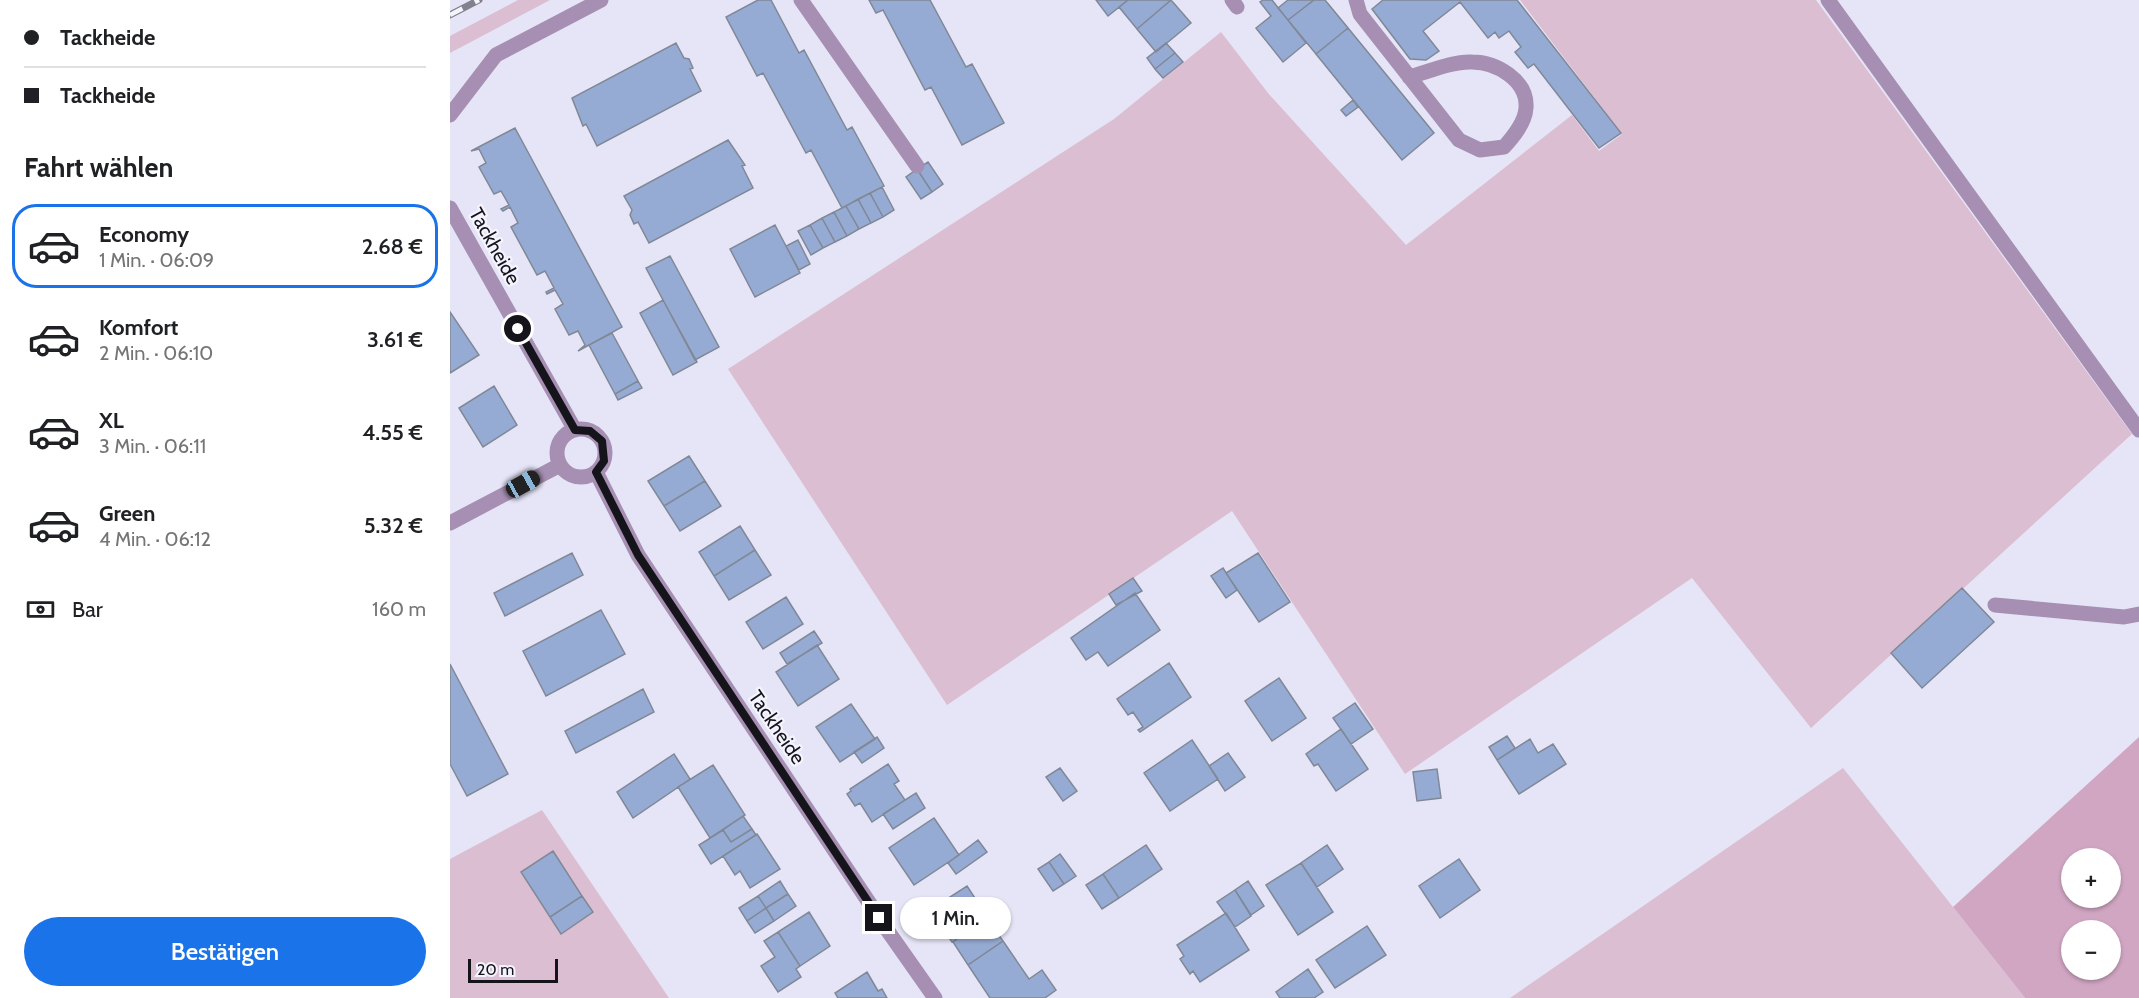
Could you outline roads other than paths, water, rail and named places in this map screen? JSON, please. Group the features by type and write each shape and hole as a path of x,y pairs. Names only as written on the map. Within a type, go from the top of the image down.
{"street":[{"path":"450,115 496,55 602,0"},
{"path":"801,0 917,166"},
{"path":"1356,0 1360,14 1409,77 1459,140 1480,150 1504,147 1517,133 1526,107 1519,84 1502,68 1472,62 1409,77"},
{"path":"1828,0 2139,430"},
{"name":"Tackheide","path":"450,208 575,430"},
{"path":"575,430 590,431 602,441 604,461 596,472 588,476 572,476 560,465 557,458 559,443 568,433 575,430"},
{"path":"450,524 560,465"},
{"name":"Tackheide","path":"596,472 638,555 890,934 936,998"},
{"path":"1995,605 2124,617 2139,614"}],"railway":[{"path":"450,15 479,0"}]}
